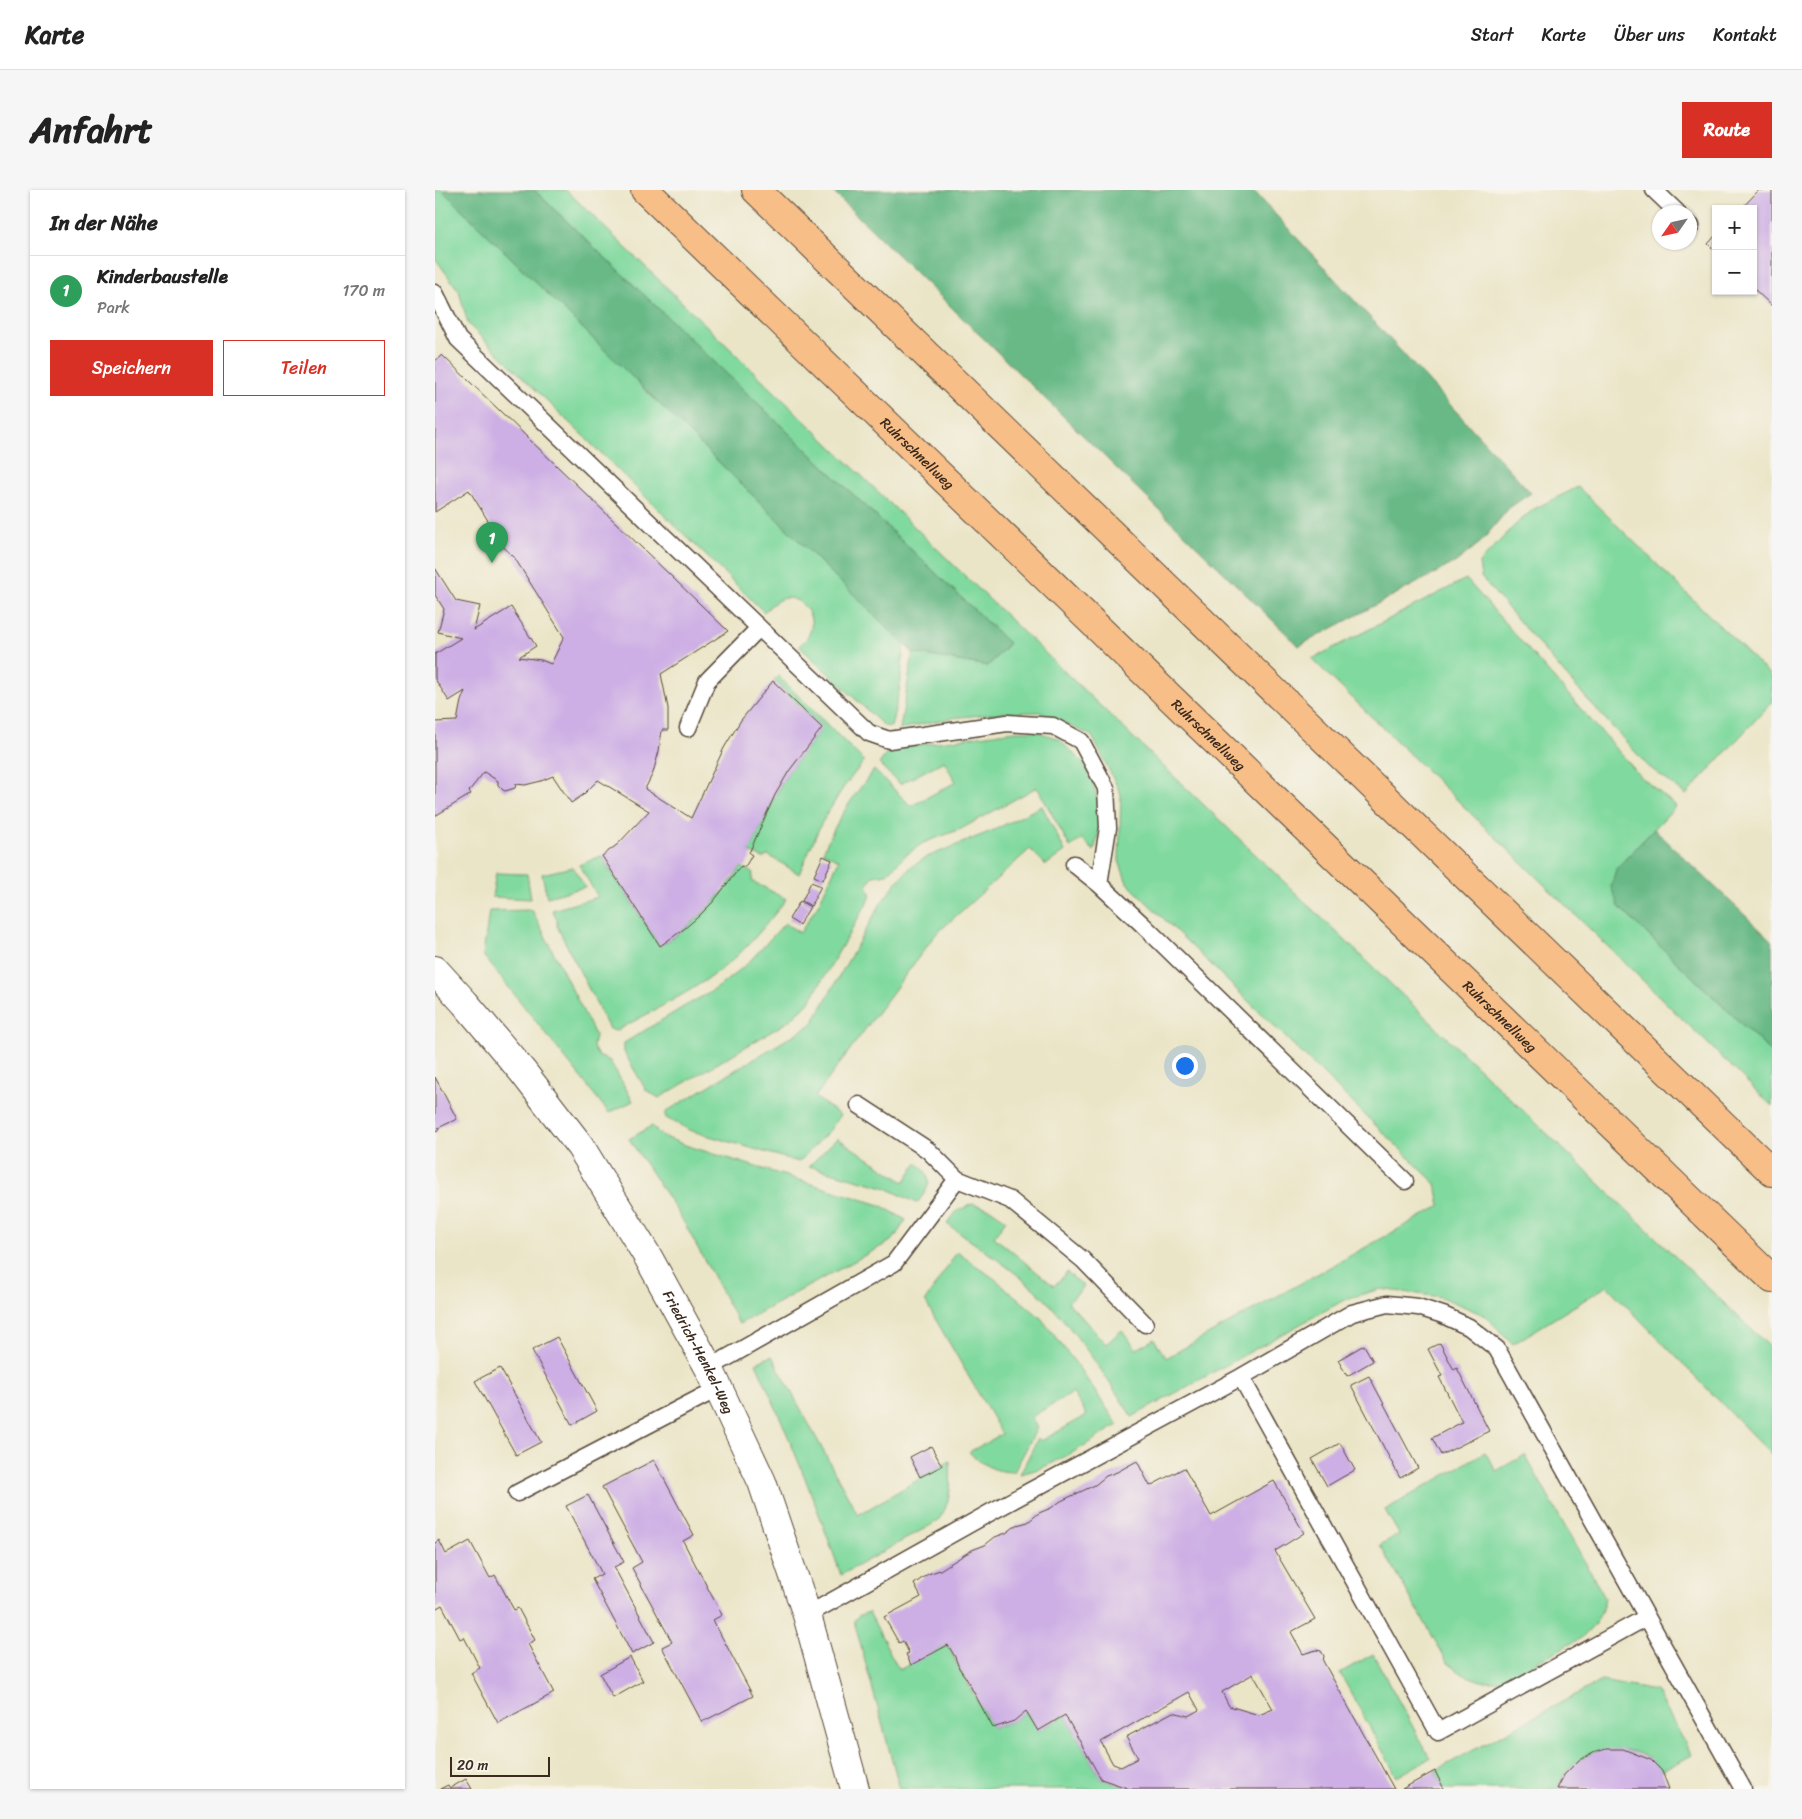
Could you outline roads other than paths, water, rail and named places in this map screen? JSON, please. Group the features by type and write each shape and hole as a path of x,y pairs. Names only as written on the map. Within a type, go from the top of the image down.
{"highway":[{"name":"Ruhrschnellweg","path":"645,190 1772,1279"},
{"path":"756,190 1772,1172"}],"street":[{"name":"Friedrich-Henkel-Weg","path":"435,970 523,1072 580,1146 648,1257 714,1378 762,1482 807,1615 855,1789"}],"lane":[{"path":"1654,190 1670,205"},
{"path":"435,293 458,339 869,733 889,740 1007,723 1053,726 1081,742 1106,788 1108,828 1099,884"},
{"path":"688,728 707,681 759,628"},
{"path":"1074,864 1099,884 1231,1009 1405,1181"},
{"path":"859,1105 928,1150 957,1179 1010,1200 1083,1260 1145,1324"},
{"path":"517,1493 714,1378 894,1263 957,1179"},
{"path":"807,1615 983,1516 1241,1377 1352,1313 1387,1304 1418,1308 1443,1315 1469,1327 1497,1349 1743,1789"},
{"path":"1241,1377 1438,1732 1647,1617"}],"place":[{"name":"Kinderbaustelle","path":"492,563"}]}
